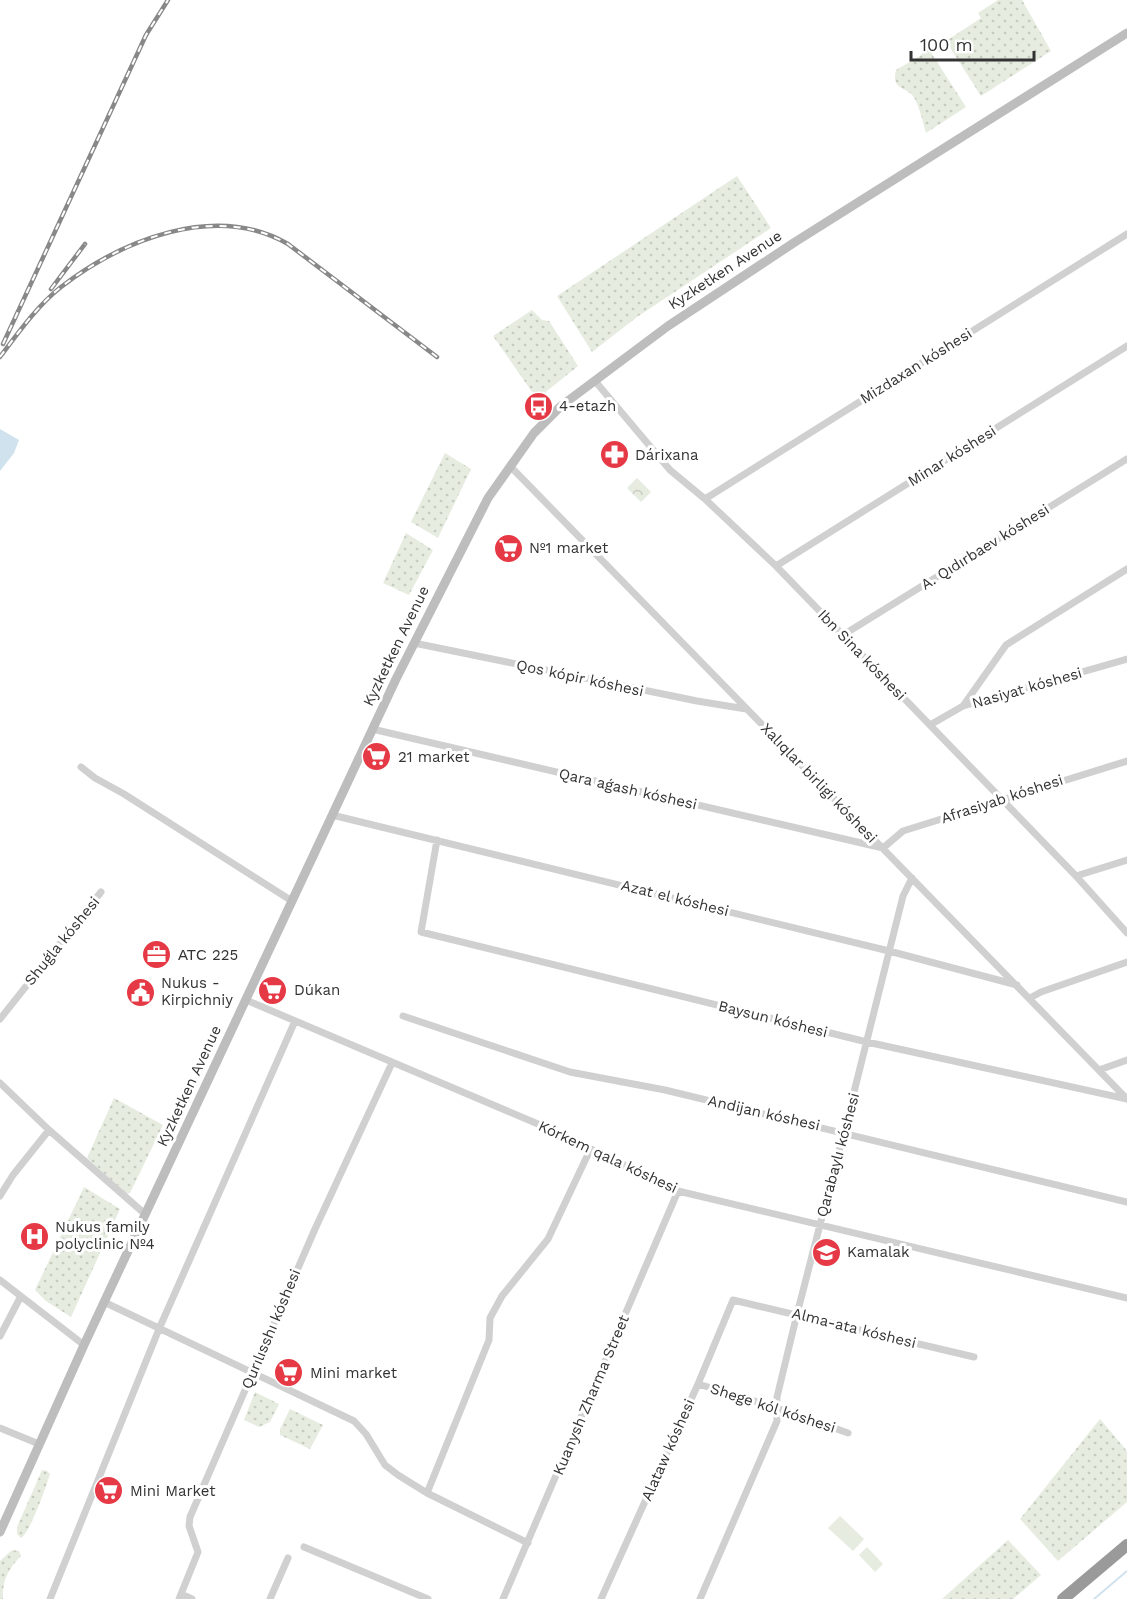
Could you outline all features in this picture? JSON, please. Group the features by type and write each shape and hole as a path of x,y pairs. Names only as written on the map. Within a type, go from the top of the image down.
{"highway":[{"path":"1063,1599 1127,1545"}],"street":[{"name":"Kyzketken Avenue","path":"0,1532 84,1345 372,729 488,498 534,433 554,413 668,326 795,242 1127,33"},
{"name":"Mizdaxan kóshesi","path":"705,499 1127,234"},
{"name":"Minar kóshesi","path":"776,566 1127,346"},
{"name":"Ibn Sina kóshesi","path":"596,381 670,471 705,499 776,566 1076,876 1127,933"},
{"name":"A. Qıdırbaev kóshesi","path":"843,635 1127,459"},
{"name":"Xalıqlar birligi kóshesi","path":"510,466 1127,1099"},
{"path":"963,706 1006,645 1127,569"},
{"name":"Qos kópir kóshesi","path":"414,643 746,709"},
{"name":"Nasiyat kóshesi","path":"930,725 963,706 1127,659"},
{"name":"Qara aǵash kóshesi","path":"372,729 883,848"},
{"name":"Afrasiyab kóshesi","path":"883,848 903,831 1127,761"},
{"path":"81,767 292,901"},
{"name":"Azat el kóshesi","path":"332,815 889,951 1017,985"},
{"name":"Baysun kóshesi","path":"437,840 421,932 867,1042 1127,1099"},
{"path":"1076,876 1127,860"},
{"name":"Qarabaylı kóshesi","path":"700,1599 777,1421 777,1397 797,1314 903,896 912,878"},
{"name":"Shuǵla kóshesi","path":"0,1018 101,892"},
{"path":"1030,998 1127,962"},
{"name":"Kórkem qala kóshesi","path":"246,1000 544,1127 678,1191 1127,1298"},
{"name":"Andijan kóshesi","path":"403,1016 570,1072 665,1090 1127,1202"},
{"path":"50,1599 159,1329 295,1021"},
{"path":"1099,1070 1127,1060"},
{"name":"Qurılısshı kóshesi","path":"180,1597 198,1552 189,1527 190,1518 315,1228 392,1063"},
{"path":"0,1083 49,1130 145,1214"},
{"path":"0,1196 13,1175 49,1130"},
{"path":"427,1493 489,1340 490,1318 502,1296 548,1239 590,1150"},
{"name":"Kuanysh Zharma Street","path":"503,1599 678,1191"},
{"path":"0,1280 84,1345"},
{"path":"1,1333 21,1296"},
{"name":"Alma-ata kóshesi","path":"733,1300 974,1357"},
{"name":"Alataw kóshesi","path":"601,1599 698,1384 733,1300"},
{"path":"104,1302 354,1421 366,1434 386,1464 398,1475 427,1493 528,1543"},
{"name":"Shege kól kóshesi","path":"698,1384 778,1408 848,1433"},
{"path":"0,1428 39,1444"},
{"path":"304,1547 428,1599"},
{"path":"270,1599 288,1558"},
{"path":"180,1597 192,1599"}],"green space":[{"path":"998,0 1022,0 1051,51 981,96 946,41 981,18 978,13"},
{"path":"928,48 966,107 926,133 915,99 898,85 895,77 896,70 920,56"},
{"path":"737,176 771,228 637,317 592,352 557,296"},
{"path":"532,310 542,320 549,321 578,366 537,399 493,336"},
{"path":"445,453 471,469 438,538 411,522"},
{"path":"637,478 651,492 641,502 627,488"},
{"path":"406,533 433,550 409,595 383,583"},
{"path":"114,1098 163,1125 130,1193 127,1194 87,1158"},
{"path":"84,1187 120,1209 71,1317 46,1301 35,1290"},
{"path":"255,1392 279,1404 270,1422 259,1427 244,1420"},
{"path":"290,1409 323,1425 310,1449 280,1435 280,1429"},
{"path":"1100,1419 1127,1451 1127,1502 1058,1561 1020,1519"},
{"path":"42,1470 50,1474 33,1519 21,1538 17,1534 17,1527"},
{"path":"840,1516 864,1539 853,1551 828,1528"},
{"path":"1008,1540 1041,1575 1013,1599 942,1599"},
{"path":"867,1547 883,1564 875,1572 859,1555"},
{"path":"12,1550 19,1551 21,1556 7,1576 3,1599 0,1599 0,1561"}],"water":[{"path":"0,429 19,440 14,453 0,471"}],"waterway":[{"path":"1094,1599 1127,1571"}],"railway":[{"path":"3,344 146,35 168,0"},
{"path":"0,357 28,320 52,294 85,270 140,242 170,232 200,227 230,226 260,232 288,244 437,357"},
{"path":"51,289 85,244"}],"place":[{"name":"4-etazh","path":"538,406"},
{"name":"Dárixana","path":"614,455"},
{"name":"№1 market","path":"508,548"},
{"name":"21 market","path":"377,757"},
{"name":"АТС 225","path":"157,955"},
{"name":"Dúkan","path":"273,990"},
{"name":"Nukus - Kirpichniy","path":"140,992"},
{"name":"Nukus family polyclinic №4","path":"34,1236"},
{"name":"Kamalak","path":"826,1252"},
{"name":"Mini market","path":"289,1373"},
{"name":"Mini Market","path":"109,1491"}]}
